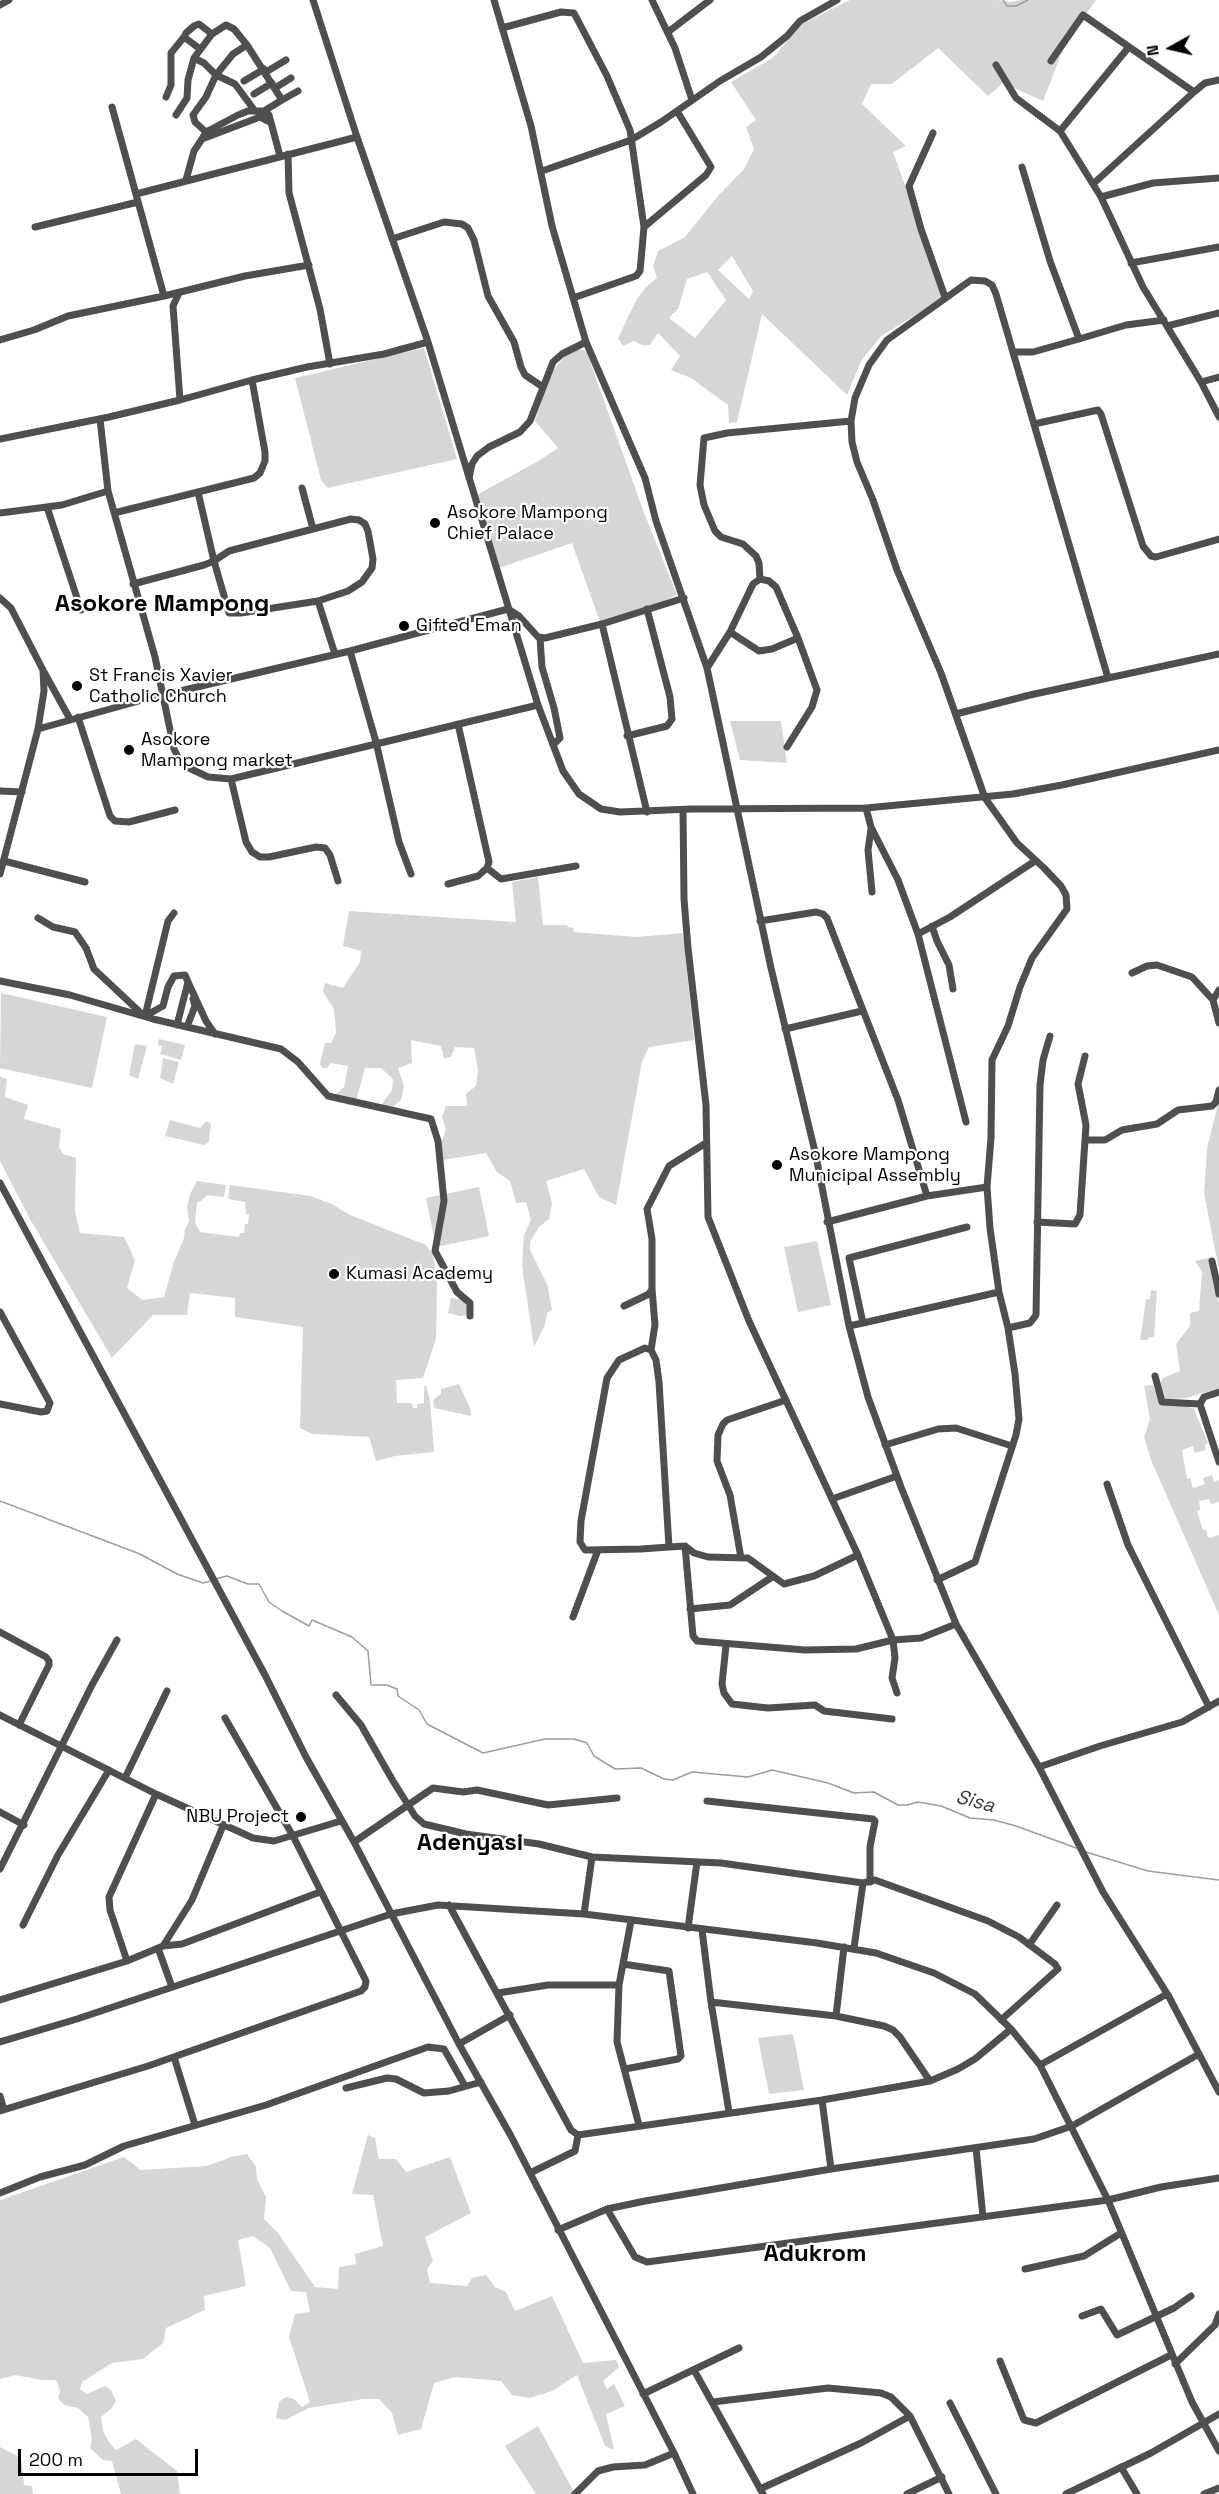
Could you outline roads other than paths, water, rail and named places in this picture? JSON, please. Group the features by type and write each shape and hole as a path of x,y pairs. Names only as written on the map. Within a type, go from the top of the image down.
{"street":[{"path":"0,5 9,0"},
{"path":"314,0 357,137 428,342 538,705 562,771 579,794 601,808 646,812 735,808 866,808 985,798 1062,785 1219,750"},
{"path":"494,0 542,171 552,226 586,342 645,478 656,521 707,668 760,921 816,1156 849,1326 868,1397 937,1580 956,1624 1039,1767 1084,1857 1167,1994 1219,2092"},
{"path":"652,0 668,32 692,100"},
{"path":"668,32 710,0"},
{"path":"542,171 631,140 761,57 787,36 800,21 837,0"},
{"path":"502,28 561,12 574,13 628,122 644,227 640,271 636,276 573,298"},
{"path":"1051,61 1083,15 1194,92"},
{"path":"166,98 171,86 171,53 194,26 199,24 212,34"},
{"path":"176,115 183,106 188,93 188,80 194,58 212,34 222,26 229,26 248,45 282,100"},
{"path":"184,37 200,49"},
{"path":"193,115 206,97 216,75 233,54 248,45"},
{"path":"1060,130 1128,48"},
{"path":"194,58 204,63 216,75 235,84 255,111"},
{"path":"244,81 286,60"},
{"path":"996,65 1016,98 1060,130 1101,197 1131,263 1219,417"},
{"path":"254,94 291,78"},
{"path":"1093,184 1194,92 1205,83 1219,80"},
{"path":"222,127 238,115 264,111 298,91"},
{"path":"183,106 193,115 204,135"},
{"path":"112,107 164,296"},
{"path":"264,111 270,116 280,156"},
{"path":"644,227 706,175 711,167 677,111"},
{"path":"186,180 194,151 204,135 222,127 260,117 270,122"},
{"path":"933,133 909,186 945,297"},
{"path":"136,194 357,137"},
{"path":"288,154 289,193 320,309 330,364"},
{"path":"1022,167 1053,269 1079,339"},
{"path":"1101,197 1153,183 1219,178"},
{"path":"35,227 138,202"},
{"path":"392,239 444,222 462,224 468,228 474,240 488,297 514,342 521,368 525,375 543,387"},
{"path":"1131,263 1219,247"},
{"path":"0,340 34,330 68,316 179,293 245,276 309,265"},
{"path":"937,1580 975,1562 1019,1419 1008,1328 999,1292 990,1228 987,1187 991,1138 992,1060 1008,1026 1032,958 1067,909 1066,895 1061,886 1017,843 985,798 956,714 897,570 873,500 857,462 852,442 851,421 855,398 869,365 887,340 971,280 978,279 992,285 1108,678"},
{"path":"179,293 173,306 180,400"},
{"path":"1013,352 1033,352 1126,325 1166,323 1219,313"},
{"path":"0,439 100,419 252,380 384,354 428,342"},
{"path":"469,480 472,464 477,456 489,447 520,432 530,421 553,362 562,354 586,342"},
{"path":"1201,382 1219,377"},
{"path":"114,513 254,478 263,468 265,452 252,380"},
{"path":"1034,424 1098,410 1143,546 1151,556 1156,557 1219,539"},
{"path":"100,419 108,491 155,657 174,749 181,763 208,777 231,779 376,742 538,705"},
{"path":"760,579 759,562 756,556 743,543 721,537 715,531 704,505 700,485 704,438 727,433 851,421"},
{"path":"303,488 313,529"},
{"path":"0,513 47,507 108,491"},
{"path":"134,584 214,561 229,551 351,519 365,524 368,531 373,559 367,574 355,588 318,601 241,613 229,612 214,561 198,492"},
{"path":"47,507 81,610"},
{"path":"707,668 730,632 753,584 760,579 770,581 776,587 798,638 817,690 812,707 787,747"},
{"path":"0,598 10,608 43,670 74,718 111,816 115,821 129,822 175,810"},
{"path":"540,638 602,624 684,598"},
{"path":"318,601 335,654"},
{"path":"38,729 162,695 350,651 508,609 519,616 540,638 542,667 560,738 553,745"},
{"path":"627,736 667,726 672,719 670,697 647,609"},
{"path":"602,624 646,812"},
{"path":"730,632 759,651 772,649 798,638"},
{"path":"350,651 376,742 399,842 411,874"},
{"path":"956,714 1219,654"},
{"path":"0,874 4,861 4,844 22,792 38,729 44,691 43,670"},
{"path":"448,884 484,873 489,862 458,724"},
{"path":"231,779 246,842 252,852 260,857 269,857 316,847 325,848 330,855 338,880"},
{"path":"0,791 22,792"},
{"path":"866,808 871,827 898,880 918,934 966,1122"},
{"path":"683,810 684,899 702,1063 707,1201 712,1230 749,1321 858,1555 892,1640 895,1658 891,1678 897,1693"},
{"path":"871,827 868,850 872,892"},
{"path":"4,861 85,882"},
{"path":"918,934 1035,861"},
{"path":"487,868 501,879 576,866"},
{"path":"760,921 816,912 823,914 898,1100 927,1196"},
{"path":"145,1017 168,921 174,913"},
{"path":"38,918 53,927 75,932 86,948 94,969 145,1017"},
{"path":"932,926 949,965 953,989"},
{"path":"1132,973 1147,966 1157,965 1192,977 1213,1000 1219,1023"},
{"path":"160,1020 168,987 174,976 185,975 206,1021 215,1034"},
{"path":"0,981 70,995 145,1017 281,1049 297,1061 328,1096 431,1119 438,1141 444,1201 435,1251 457,1292 470,1303 470,1316"},
{"path":"177,1025 188,982"},
{"path":"187,1027 195,1006 188,982"},
{"path":"1213,1000 1219,990"},
{"path":"145,1017 163,1006"},
{"path":"785,1029 862,1011"},
{"path":"1008,1328 1030,1323 1036,1316 1040,1085 1043,1060 1050,1036"},
{"path":"1037,1222 1075,1224 1078,1222 1086,1125 1078,1084 1085,1056"},
{"path":"1085,1140 1105,1140 1122,1130 1157,1124 1178,1110 1212,1106 1219,1090"},
{"path":"669,1547 660,1382 656,1360 651,1350 655,1312 652,1289 652,1239 647,1209 669,1166 706,1143"},
{"path":"0,1184 530,2173 693,2494"},
{"path":"827,1222 927,1196 987,1187"},
{"path":"836,1262 967,1227"},
{"path":"849,1258 862,1323"},
{"path":"1212,1261 1219,1294"},
{"path":"624,1305 649,1294 652,1289"},
{"path":"849,1326 999,1292"},
{"path":"0,1312 50,1403 46,1411 41,1412 0,1404"},
{"path":"651,1350 645,1348 619,1360 607,1378 581,1521 582,1546 585,1550 685,1546 694,1553 708,1557 748,1558 784,1584 794,1583 858,1555"},
{"path":"1155,1376 1162,1402 1200,1404"},
{"path":"1219,1392 1204,1397 1200,1404 1219,1462"},
{"path":"741,1558 730,1495 717,1461 718,1435 727,1420 786,1400"},
{"path":"885,1445 938,1429 956,1428 1012,1446"},
{"path":"832,1499 897,1476"},
{"path":"1107,1484 1128,1545 1209,1707"},
{"path":"685,1546 693,1636 697,1641 805,1650 846,1650 892,1640 921,1638 956,1624"},
{"path":"573,1617 598,1550"},
{"path":"690,1609 730,1605 772,1577"},
{"path":"0,1632 46,1656 49,1665 19,1725"},
{"path":"0,1869 117,1640"},
{"path":"726,1645 722,1684 727,1700 732,1704 768,1708 815,1705 824,1711 892,1719"},
{"path":"125,1778 167,1691"},
{"path":"336,1695 361,1725 408,1805 424,1824 466,1834 539,1844 592,1857 721,1863 867,1882 875,1880 988,1921 1029,1945 1058,1969 1001,2020"},
{"path":"1039,1767 1182,1722 1219,1702"},
{"path":"0,1715 223,1826 264,1840 293,1836 341,1821"},
{"path":"0,2096 2,2111 174,2057 361,1991 365,1987 366,1982 293,1836 225,1718"},
{"path":"23,1925 58,1855 109,1770"},
{"path":"354,1842 433,1788 463,1792 477,1790 548,1805 617,1798"},
{"path":"127,1961 109,1901 156,1794"},
{"path":"707,1801 873,1819 875,1821 867,1882 854,1948"},
{"path":"0,1812 24,1825"},
{"path":"160,1947 192,1900 223,1826"},
{"path":"584,1914 592,1857"},
{"path":"688,1928 697,1862"},
{"path":"0,2000 127,1961 160,1947 182,1944 320,1892"},
{"path":"449,1905 571,2130 578,2134 822,2100 930,2081 975,2059 1011,2029"},
{"path":"0,2042 77,2019 391,1914 429,1906 449,1905 584,1914 854,1948 876,1953 934,1973 975,1995 1011,2029 1040,2065 1108,2200 1171,2355 1202,2422 1219,2451"},
{"path":"1029,1945 1057,1905"},
{"path":"631,1921 619,1985 617,2042 639,2125"},
{"path":"702,1930 729,2112"},
{"path":"160,1947 172,1987"},
{"path":"837,2016 844,1947"},
{"path":"623,1964 669,1971 681,2056 678,2059 625,2069"},
{"path":"498,1993 548,1985 619,1985"},
{"path":"1040,2065 1167,1994"},
{"path":"711,2002 864,2020 893,2030 930,2081"},
{"path":"459,2044 510,2015"},
{"path":"0,2193 40,2176 85,2165 124,2146 266,2105 428,2047 444,2049 465,2086"},
{"path":"558,2230 607,2209 831,2169 1034,2139 1072,2126 1199,2054"},
{"path":"174,2057 195,2125"},
{"path":"346,2088 387,2078 396,2079 424,2093 481,2082"},
{"path":"822,2100 831,2169"},
{"path":"530,2173 575,2151 578,2134"},
{"path":"976,2148 983,2217"},
{"path":"607,2209 636,2257 648,2262 1108,2200 1161,2187 1219,2178"},
{"path":"1025,2269 1084,2256 1121,2233"},
{"path":"1083,2316 1101,2309 1118,2335 1174,2308 1191,2296"},
{"path":"1175,2364 1215,2325 1219,2314"},
{"path":"643,2394 739,2348"},
{"path":"1000,2361 1024,2420 1036,2423 1171,2355"},
{"path":"694,2370 762,2491 861,2443 910,2416"},
{"path":"713,2402 828,2388 881,2393 891,2397 910,2416 950,2494"},
{"path":"951,2403 996,2494"},
{"path":"1066,2494 1219,2414"},
{"path":"575,2494 598,2471 613,2467 645,2465 674,2453"},
{"path":"1121,2467 1137,2494"},
{"path":"907,2494 942,2477"},
{"path":"1204,2494 1219,2487"}],"waterway":[{"path":"1003,0 1007,6 1016,6 1028,0"},
{"path":"0,1501 140,1554 177,1574 203,1583 211,1581"},
{"path":"215,1579 227,1576 248,1584 259,1584 269,1602 282,1611 309,1626 312,1620 352,1637 368,1651 371,1685 387,1685 397,1689 398,1696 419,1710 427,1724 483,1753 545,1739 574,1739 587,1743 594,1756 615,1769 641,1768 664,1779 673,1780 692,1772 748,1777 772,1770 828,1783 854,1793 874,1792 898,1805 918,1802 941,1806 970,1818 994,1820 1016,1826 1079,1849"},
{"name":"Sisa","path":"1086,1852 1148,1871 1219,1880"}],"place":[{"name":"Asokore Mampong Chief Palace","path":"435,523"},
{"name":"Gifted Eman","path":"404,626"},
{"name":"St Francis Xavier Catholic Church","path":"77,686"},
{"name":"Asokore Mampong market","path":"129,750"},
{"name":"Asokore Mampong Municipal Assembly","path":"777,1165"},
{"name":"Kumasi Academy","path":"334,1274"},
{"name":"NBU Project","path":"301,1817"}],"district":[{"name":"Asokore Mampong","path":"162,604"},
{"name":"Adenyasi","path":"470,1843"},
{"name":"Adukrom","path":"815,2254"}]}
